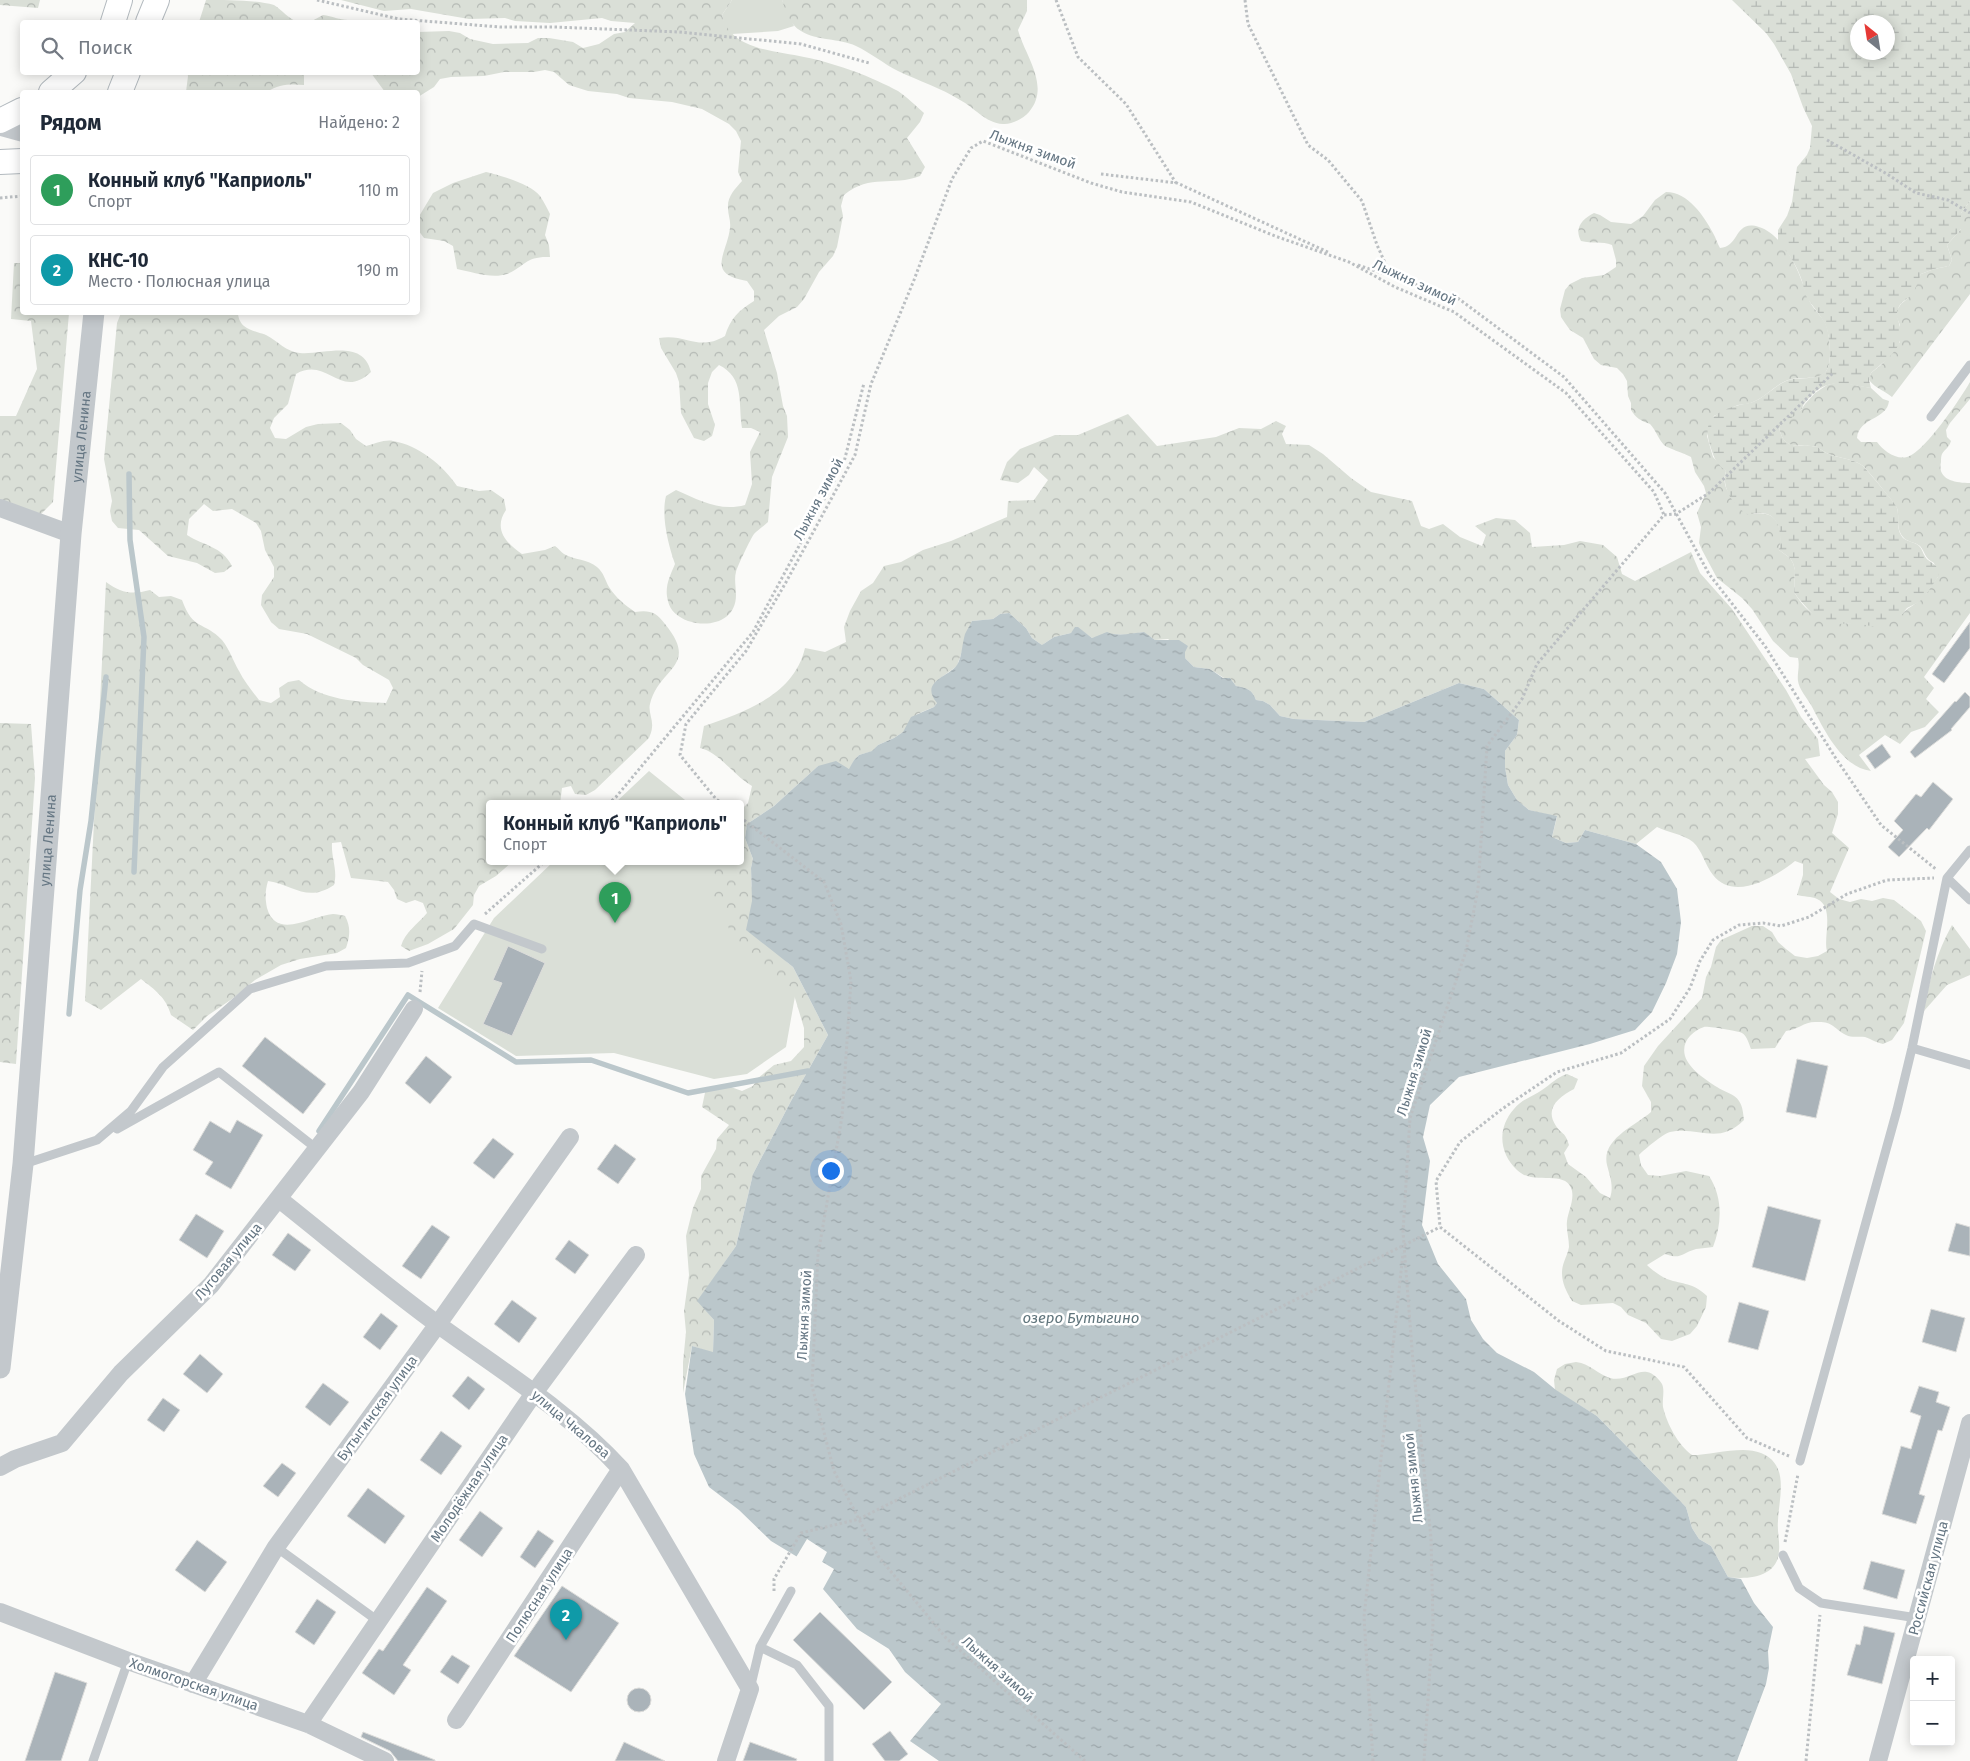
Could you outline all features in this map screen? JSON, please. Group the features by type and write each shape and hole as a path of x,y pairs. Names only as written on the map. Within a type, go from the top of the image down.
{"main road":[{"path":"114,20 121,0"},
{"path":"121,0 122,20"},
{"path":"149,20 157,0"},
{"path":"53,90 71,75"},
{"path":"0,123 20,111"},
{"path":"0,162 20,161"}],"street":[{"path":"0,123 20,130"},
{"name":"улица Ленина","path":"0,1368 23,1164 71,534 94,315"},
{"path":"0,508 71,534"},
{"name":"Луговая улица","path":"0,1467 15,1459 62,1442 121,1373 212,1285 361,1092 414,1009"},
{"name":"Бутыгинская улица","path":"193,1684 276,1548 570,1137"},
{"name":"улица Чкалова","path":"279,1199 438,1324 534,1393 597,1442 621,1469 750,1689"},
{"name":"Молодёжная улица","path":"308,1724 534,1393 636,1255"},
{"name":"Российская улица","path":"1878,1761 1970,1423"},
{"name":"Полюсная улица","path":"456,1720 621,1469"},
{"name":"Холмогорская улица","path":"0,1612 128,1661 308,1724 385,1761"},
{"path":"726,1761 750,1689"}],"lane":[{"path":"1931,417 1970,365"},
{"path":"1800,1461 1912,1048 1947,878 1970,850"},
{"path":"1947,878 1970,900"},
{"path":"97,1140 131,1111 163,1067 250,989 326,966 408,963 455,946 474,924 542,949"},
{"path":"1912,1048 1970,1065"},
{"path":"23,1164 97,1140 219,1072 317,1149"},
{"path":"276,1548 378,1621"},
{"path":"1783,1556 1800,1588 1821,1603 1917,1618"},
{"path":"750,1689 760,1646 791,1591"},
{"path":"760,1646 797,1665 829,1706 829,1761"},
{"path":"93,1761 128,1661"}],"path":[{"path":"317,0 399,18 500,27 554,27 679,32 801,44 869,63"},
{"path":"1056,0 1078,57 1126,104 1177,184"},
{"path":"1245,0 1248,24 1308,145 1328,160 1362,201 1376,245 1392,276"},
{"path":"1827,140 1916,193 1948,200 1970,213"},
{"name":"Лыжня зимой","path":"717,800 680,754 686,724 746,651 785,584 855,455 870,384 914,280 952,179 971,148 982,141 1091,183 1122,192 1192,202 1275,236 1350,262 1395,287 1454,312 1566,394 1654,492 1664,515 1537,664 1522,698 1488,746 1478,889 1466,951 1410,1118 1403,1232 1430,1538 1433,1623 1424,1761"},
{"path":"1101,174 1177,184 1350,262 1459,299 1564,377 1665,494 1709,574 1765,646 1835,757 1881,825 1947,878"},
{"path":"0,198 20,196"},
{"path":"1664,515 1676,514 1709,493 1834,373"},
{"path":"613,800 753,632 844,462 864,383"},
{"name":"Лыжня зимой","path":"744,820 824,882 841,924 852,981 842,1117 818,1254 812,1386 834,1472 878,1556 946,1638 1085,1761"},
{"path":"474,924 541,865"},
{"path":"1783,1556 1800,1461 1747,1438 1684,1367 1606,1351 1559,1321 1440,1227 1436,1181 1460,1142 1502,1109 1557,1072 1621,1053 1670,1019 1690,988 1700,962 1713,940 1739,925 1763,923 1781,926 1809,917 1847,894 1887,880 1947,878"},
{"path":"775,1619 774,1579 801,1533 859,1519 1440,1227"},
{"path":"1373,1761 1364,1617 1404,1245"},
{"path":"1806,1761 1821,1603"}],"green space":[{"path":"0,0 40,0 38,8 0,5"},
{"path":"206,0 232,0 274,5 294,20 200,20"},
{"path":"341,0 732,0 722,15 727,27 744,42 768,50 823,61 861,74 898,91 924,113 920,122 907,138 925,167 920,176 900,181 863,184 844,195 841,206 843,216 837,247 833,256 819,272 804,299 797,307 779,316 764,330 787,416 788,437 772,477 768,522 754,534 747,546 735,575 735,604 732,611 720,620 705,624 688,621 675,613 669,605 667,586 675,564 665,521 666,496 676,490 718,506 736,507 745,505 752,484 750,452 760,432 751,428 742,428 737,384 727,370 719,365 712,372 708,383 708,404 715,425 712,436 704,441 694,438 681,413 679,382 676,373 661,348 659,338 668,337 699,342 716,340 725,336 736,316 754,301 754,291 747,281 734,278 722,268 723,254 730,228 729,200 742,181 738,172 741,141 736,131 729,124 702,109 672,102 629,98 617,94 588,91 569,85 554,72 545,70 504,72 484,76 440,79 434,87 420,96 420,90 384,90 372,75 420,75 420,32 449,31 460,33 470,39 493,44 528,43 538,38 549,38 573,42 583,48 599,44 614,34 625,32 635,23 611,21 602,18 550,23 515,21 505,18 469,19 411,9 384,11"},
{"path":"732,0 782,0 794,26 778,31 732,34 724,25 722,15"},
{"path":"782,0 1027,0 1027,11 1018,30 1037,81 1038,92 1035,102 1029,112 1021,119 1006,124 991,121 953,96 898,71 856,46 801,31 791,22"},
{"path":"1732,0 1970,0 1970,201 1961,213 1961,229 1947,245 1952,260 1949,266 1921,274 1913,293 1899,307 1897,314 1901,335 1900,341 1893,353 1871,373 1869,380 1871,388 1842,384 1827,385 1812,395 1798,413 1779,427 1781,435 1789,444 1818,447 1828,454 1852,460 1863,466 1896,505 1898,527 1903,538 1918,545 1927,559 1940,570 1938,577 1919,602 1907,608 1902,614 1876,627 1855,623 1835,624 1816,618 1794,592 1795,570 1790,558 1779,550 1780,532 1776,521 1767,514 1747,514 1737,506 1727,490 1725,483 1726,471 1715,458 1709,442 1708,426 1711,420 1721,412 1751,403 1786,381 1823,374 1829,365 1829,343 1825,324 1807,297 1792,260 1778,242 1778,230 1787,216 1792,202 1797,167 1810,148 1812,126 1791,74 1766,33"},
{"path":"323,15 345,20 314,20"},
{"path":"304,75 304,85 285,85 271,90 186,90 188,76"},
{"path":"486,172 523,184 536,192 550,214 545,235 549,245 550,257 535,258 507,274 495,276 457,269 453,246 444,241 424,238 420,233 420,215 433,193 453,183"},
{"path":"1666,192 1681,196 1694,206 1709,226 1720,248 1731,243 1745,227 1759,227 1773,235 1790,256 1808,297 1826,325 1830,342 1830,357 1828,369 1825,373 1813,378 1796,378 1787,381 1750,403 1738,405 1714,416 1707,436 1713,457 1726,471 1725,485 1732,497 1754,514 1762,513 1774,518 1779,529 1779,550 1790,558 1795,570 1794,592 1816,616 1829,621 1856,623 1902,614 1922,599 1938,577 1934,563 1927,557 1920,546 1903,537 1898,526 1897,508 1863,466 1852,460 1828,454 1818,447 1789,444 1781,435 1779,427 1801,410 1815,393 1827,385 1839,382 1871,388 1883,399 1889,401 1887,407 1879,416 1863,426 1857,438 1861,442 1877,442 1894,456 1903,458 1914,454 1932,436 1970,382 1970,399 1946,430 1947,437 1951,441 1942,455 1940,468 1944,477 1948,479 1970,483 1970,613 1924,677 1934,688 1926,699 1939,712 1925,727 1911,732 1900,744 1885,735 1859,755 1871,771 1860,768 1851,762 1835,746 1801,690 1798,678 1798,658 1790,657 1773,641 1752,609 1742,598 1717,578 1699,543 1701,527 1697,513 1706,493 1695,472 1691,457 1664,445 1650,424 1635,415 1631,410 1627,381 1623,374 1617,368 1601,365 1594,359 1583,338 1570,330 1561,317 1560,309 1565,290 1570,284 1582,278 1604,275 1616,267 1612,245 1581,241 1578,232 1580,224 1594,213 1611,222 1631,224 1643,216 1655,200"},
{"path":"1970,201 1970,294 1892,397 1869,380 1871,373 1882,364 1900,342 1900,325 1897,318 1897,310 1907,299 1921,274 1949,266 1952,260 1947,245 1961,229 1961,213"},
{"path":"14,263 20,263 20,315 69,315 53,502 41,514 0,500 0,416 16,416 37,369 31,321 11,319"},
{"path":"120,315 239,315 244,326 266,335 295,352 310,353 342,350 360,355 367,362 371,372 360,380 342,381 317,370 307,370 296,374 288,404 274,418 270,428 275,438 286,439 306,427 318,424 341,423 350,430 356,439 366,446 390,441 402,443 421,451 445,471 457,486 479,491 491,490 504,499 506,510 502,517 501,529 506,540 516,550 522,554 545,550 555,546 568,556 593,564 601,572 612,591 624,604 635,612 645,611 659,617 675,638 679,649 678,658 674,666 661,682 650,704 652,730 649,738 595,790 586,795 575,794 571,786 562,788 560,800 486,800 486,865 509,865 496,876 479,886 474,895 473,905 454,929 428,944 409,951 401,946 409,932 427,913 423,903 415,900 406,903 397,899 394,890 388,882 351,878 341,842 332,843 335,874 334,885 316,893 308,893 268,881 266,901 272,918 278,923 287,925 325,915 338,914 345,916 349,932 346,948 337,953 300,959 281,965 255,980 207,1016 193,1030 171,1015 163,999 141,979 101,1010 85,1001 106,582 117,589 127,592 150,590 159,597 171,596 182,600 190,617 222,640 243,678 259,700 271,703 280,697 279,688 288,682 299,680 308,687 329,696 363,702 386,703 393,688 389,680 363,665 356,658 307,634 279,629 271,622 261,605 262,595 274,577 274,567 265,550 261,531 256,523 232,509 213,511 204,504 189,519 187,535 218,550 228,559 232,566 224,572 215,573 197,563 168,556 139,530 118,528 112,521 110,511 112,501 104,459 117,323"},
{"path":"1128,414 1157,446 1216,437 1239,428 1261,429 1276,421 1286,426 1282,434 1286,444 1309,445 1371,492 1412,501 1421,526 1429,529 1443,524 1460,537 1482,546 1486,535 1475,526 1496,518 1515,520 1530,533 1532,547 1564,545 1580,541 1603,545 1617,557 1622,574 1635,581 1691,552 1700,573 1732,609 1786,690 1801,717 1818,739 1820,756 1805,759 1838,802 1838,814 1832,833 1849,848 1830,892 1839,899 1850,902 1861,899 1872,901 1883,898 1894,900 1921,921 1926,931 1904,1023 1892,1040 1883,1044 1865,1037 1848,1036 1832,1025 1821,1022 1807,1023 1786,1031 1775,1048 1751,1049 1747,1038 1742,1033 1707,1027 1695,1031 1688,1038 1684,1051 1687,1061 1698,1074 1737,1099 1742,1108 1744,1120 1735,1128 1717,1134 1690,1131 1667,1133 1639,1155 1641,1165 1648,1175 1660,1176 1686,1171 1709,1176 1717,1193 1720,1211 1713,1247 1696,1249 1678,1256 1665,1254 1647,1265 1664,1278 1692,1286 1707,1296 1706,1307 1697,1326 1690,1334 1672,1341 1661,1339 1646,1323 1628,1315 1621,1307 1613,1303 1581,1305 1572,1301 1565,1287 1562,1272 1569,1247 1567,1224 1572,1191 1569,1184 1564,1180 1532,1177 1524,1175 1517,1170 1511,1163 1504,1148 1503,1132 1509,1116 1520,1103 1563,1075 1567,1074 1578,1079 1574,1089 1559,1099 1552,1108 1553,1120 1568,1141 1569,1145 1564,1153 1568,1164 1586,1177 1600,1193 1610,1198 1612,1185 1607,1165 1609,1148 1621,1134 1651,1112 1651,1102 1642,1086 1644,1066 1658,1046 1702,998 1706,977 1711,967 1716,947 1721,940 1752,926 1763,926 1772,932 1778,942 1795,956 1807,958 1818,956 1827,951 1826,909 1822,903 1813,897 1797,895 1803,875 1803,864 1795,861 1766,880 1743,887 1732,886 1722,883 1713,875 1699,849 1693,842 1685,837 1657,827 1636,844 1585,830 1578,842 1566,843 1552,837 1557,817 1529,810 1517,800 1508,785 1505,751 1517,735 1519,720 1484,689 1459,683 1364,722 1294,719 1280,716 1270,705 1256,700 1253,693 1249,690 1236,686 1230,678 1224,678 1210,669 1194,667 1185,658 1185,652 1168,639 1155,640 1143,632 1128,635 1113,634 1092,638 1078,628 1071,633 1054,637 1042,645 1032,638 1026,628 1009,613 1000,614 993,619 972,621 957,666 935,682 937,703 934,707 917,714 903,732 878,745 873,751 859,755 854,760 850,769 818,766 774,806 747,824 745,838 753,859 751,868 752,901 746,930 793,967 828,1035 753,1174 736,1246 698,1301 714,1320 713,1353 692,1346 683,1393 683,1362 686,1332 684,1311 689,1275 686,1236 693,1208 701,1189 701,1176 716,1149 717,1139 729,1125 702,1107 706,1088 731,1087 742,1091 753,1086 758,1078 774,1065 791,1061 804,1047 804,1028 792,988 750,955 729,929 721,904 713,895 716,878 712,865 744,865 744,807 748,803 752,786 720,759 707,750 700,748 704,726 751,708 779,690 799,664 805,648 825,652 846,642 844,627 850,611 861,591 873,583 884,566 901,562 923,550 951,541 1007,517 1008,501 1034,500 1048,480 1034,467 1029,475 1018,483 1000,480 1007,462 1020,449 1055,435 1078,435"},
{"path":"0,723 31,724 35,778 16,1064 0,1062"},
{"path":"649,771 685,800 618,800"},
{"path":"550,865 741,865 797,985 786,1047 747,1074 714,1079 614,1053 516,1056 438,1008 494,918"},
{"path":"1952,925 1970,949 1970,975 1947,985 1924,1011 1934,966"},
{"path":"1576,1362 1615,1379 1643,1372 1656,1376 1663,1386 1663,1407 1670,1427 1682,1446 1692,1455 1745,1450 1761,1453 1770,1458 1776,1465 1779,1473 1781,1492 1778,1525 1779,1551 1777,1560 1768,1571 1753,1577 1728,1577 1711,1546 1699,1539 1692,1528 1686,1507 1597,1416 1555,1390 1554,1380 1557,1369 1565,1364"}],"water":[{"name":"озеро Бутыгино","path":"1009,613 1026,628 1032,638 1042,645 1054,637 1071,633 1075,627 1078,627 1092,638 1107,632 1121,634 1144,632 1155,640 1179,640 1188,646 1185,658 1194,667 1210,669 1223,678 1230,678 1236,686 1249,690 1253,693 1256,700 1270,705 1280,716 1294,719 1364,722 1459,683 1484,689 1519,720 1517,735 1505,751 1508,785 1517,800 1529,810 1557,816 1552,837 1566,843 1578,842 1585,830 1636,844 1661,862 1677,889 1681,922 1677,954 1652,1012 1635,1030 1590,1044 1459,1077 1430,1105 1423,1137 1430,1161 1422,1225 1438,1264 1466,1299 1471,1320 1483,1339 1497,1353 1534,1372 1556,1390 1597,1416 1686,1507 1692,1528 1699,1539 1711,1546 1728,1577 1741,1579 1754,1603 1773,1627 1768,1651 1769,1668 1766,1684 1737,1761 939,1761 910,1741 941,1704 905,1672 889,1649 857,1629 823,1589 834,1569 809,1554 804,1561 771,1541 739,1510 709,1487 694,1454 685,1394 692,1346 713,1352 714,1320 697,1301 736,1246 753,1174 828,1035 793,967 746,930 752,901 751,868 753,859 745,838 747,824 774,806 818,766 836,761 849,769 859,755 872,751 878,745 903,732 911,717 934,707 937,703 932,696 931,689 933,684 957,665 965,634 972,621 993,619 1000,614"}],"pier":[{"path":"807,1539 827,1552 821,1564 810,1557 804,1563 795,1559"}],"building":[{"path":"1970,622 1970,648 1944,683 1932,674"},
{"path":"1965,692 1970,697 1970,707 1952,730 1915,758 1910,752"},
{"path":"1882,744 1891,757 1875,769 1866,756"},
{"path":"1933,782 1953,799 1929,830 1927,828 1899,857 1888,847 1903,830 1894,821 1916,794 1921,797"},
{"path":"508,946 545,963 512,1036 483,1024 502,983 493,980"},
{"path":"265,1037 326,1084 303,1114 242,1066"},
{"path":"426,1056 452,1077 430,1104 405,1083"},
{"path":"1797,1059 1828,1066 1816,1118 1786,1112"},
{"path":"237,1120 263,1135 231,1189 205,1174 213,1162 193,1150 210,1121 230,1133"},
{"path":"493,1138 514,1154 494,1179 473,1163"},
{"path":"615,1144 636,1159 618,1184 597,1169"},
{"path":"1768,1206 1821,1220 1805,1281 1752,1267"},
{"path":"196,1214 224,1231 207,1258 179,1240"},
{"path":"1956,1223 1970,1227 1970,1256 1948,1251"},
{"path":"432,1225 450,1237 421,1279 402,1266"},
{"path":"288,1233 311,1250 295,1271 272,1255"},
{"path":"569,1240 589,1255 575,1274 555,1259"},
{"path":"512,1300 537,1318 519,1343 494,1324"},
{"path":"1739,1302 1769,1311 1758,1350 1728,1342"},
{"path":"1931,1309 1965,1318 1956,1352 1922,1342"},
{"path":"381,1313 398,1326 380,1350 363,1337"},
{"path":"200,1354 223,1374 207,1393 183,1374"},
{"path":"468,1376 485,1389 469,1410 452,1396"},
{"path":"323,1383 349,1402 330,1426 305,1407"},
{"path":"1919,1386 1939,1392 1936,1402 1950,1407 1942,1431 1938,1430 1919,1494 1925,1496 1916,1524 1882,1514 1901,1446 1911,1449 1921,1416 1910,1412"},
{"path":"163,1398 180,1410 164,1432 147,1420"},
{"path":"441,1431 462,1446 441,1475 420,1460"},
{"path":"282,1463 296,1473 278,1497 263,1486"},
{"path":"368,1488 405,1516 385,1544 347,1516"},
{"path":"480,1511 503,1528 482,1557 459,1540"},
{"path":"538,1530 554,1541 535,1568 520,1557"},
{"path":"197,1540 227,1562 205,1592 175,1570"},
{"path":"1871,1561 1905,1570 1897,1599 1863,1589"},
{"path":"562,1586 619,1623 571,1692 514,1656"},
{"path":"427,1587 447,1601 403,1665 411,1670 394,1695 362,1673 379,1649 383,1651"},
{"path":"317,1599 336,1612 314,1645 295,1632"},
{"path":"820,1612 892,1682 864,1710 793,1640"},
{"path":"1864,1626 1895,1633 1882,1684 1847,1675 1856,1644 1860,1645"},
{"path":"452,1655 470,1666 458,1684 440,1672"},
{"path":"55,1672 87,1683 61,1761 25,1761"},
{"path":"639,1688 647,1692 651,1700 647,1708 639,1712 631,1708 627,1700 631,1692"},
{"path":"890,1731 908,1754 899,1761 885,1761 872,1744"},
{"path":"363,1732 435,1761 398,1761 390,1751 361,1737"},
{"path":"624,1742 665,1761 615,1761"},
{"path":"750,1742 797,1759 796,1761 743,1761"}],"waterway":[{"path":"129,474 130,540 144,637 134,872"},
{"path":"69,1014 80,890 91,821 106,677"},
{"path":"319,1131 408,995 516,1062 591,1060 688,1093 808,1071"}],"place":[{"name":"Конный клуб \"Каприоль\"","path":"615,923"},
{"name":"КНС-10","path":"566,1640"}]}
